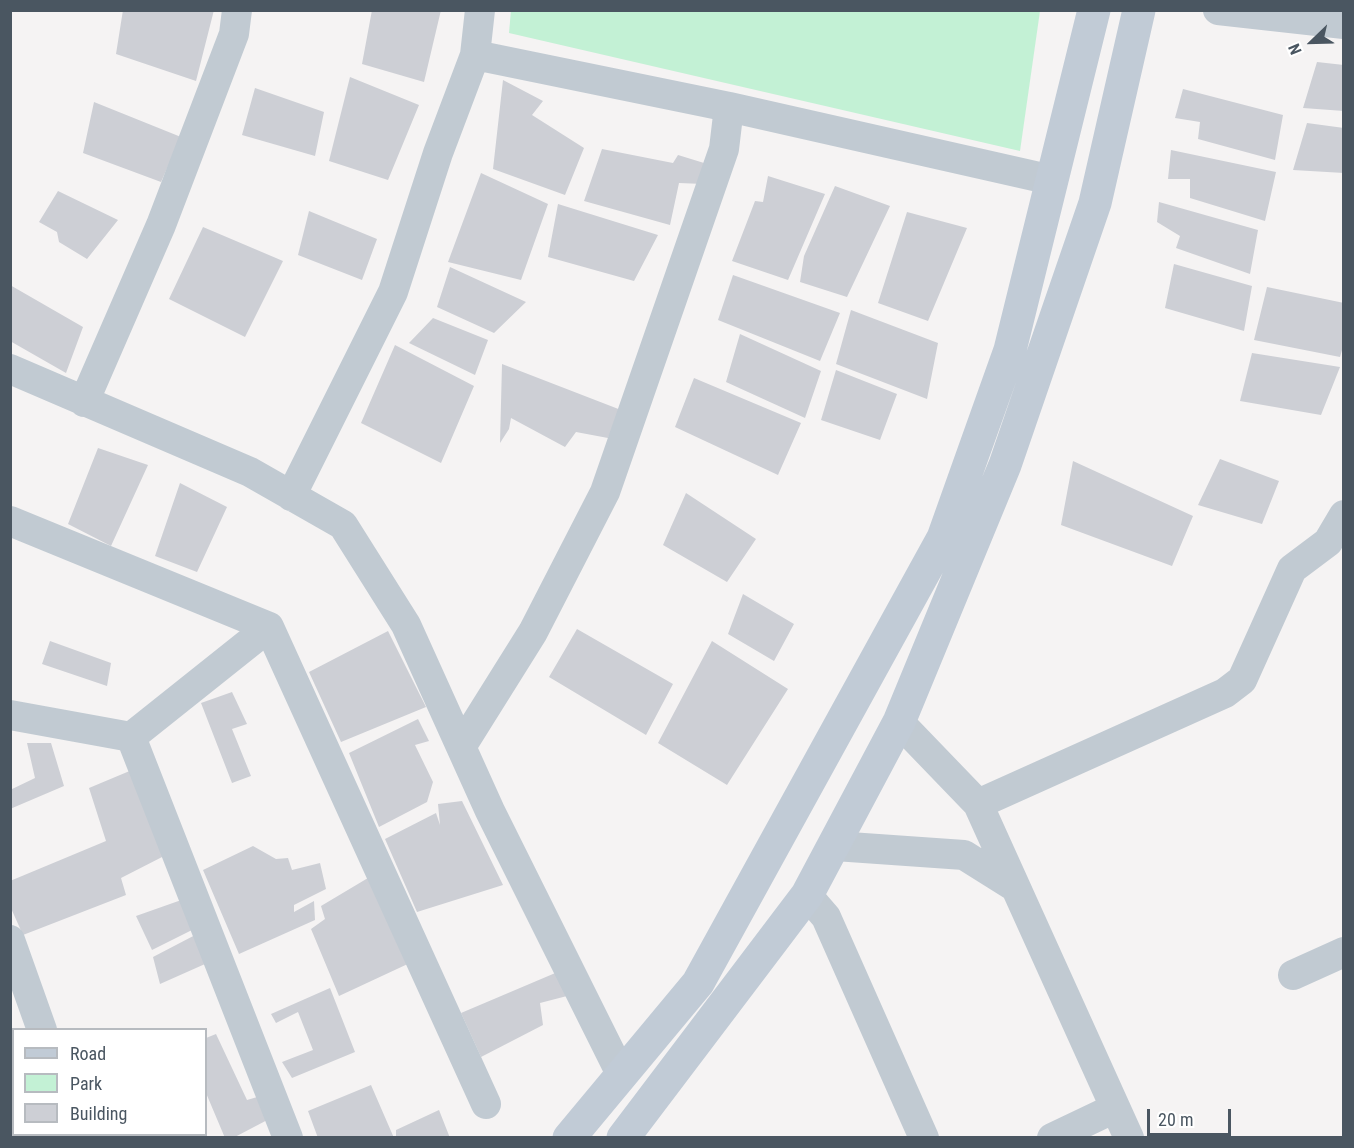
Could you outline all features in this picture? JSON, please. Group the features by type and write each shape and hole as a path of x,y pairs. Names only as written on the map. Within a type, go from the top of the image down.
{"street":[{"path":"84,402 161,225 234,34 237,10"},
{"path":"291,496 393,292 438,153 475,55 480,10"},
{"path":"569,1137 699,983 943,538 1010,350 1094,10"},
{"path":"623,1137 807,895 899,722 1005,465 1095,203 1139,10"},
{"path":"1218,10 1344,24"},
{"path":"475,55 729,107 1052,180"},
{"path":"461,747 533,632 604,492 724,149 729,107"},
{"path":"10,369 250,472 343,525 406,625 490,811 622,1076"},
{"path":"978,804 1225,693 1242,680 1292,569 1328,542 1344,515"},
{"path":"10,521 269,627 486,1104"},
{"path":"10,715 131,737 269,627"},
{"path":"899,722 978,804 1129,1137"},
{"path":"131,737 288,1137"},
{"path":"807,785 855,806"},
{"path":"835,846 964,855 1015,887"},
{"path":"807,895 826,917 924,1137"},
{"path":"10,940 15,970 42,1028"},
{"path":"1293,975 1344,952"},
{"path":"1052,1137 1115,1108"}],"green space":[{"path":"511,10 1040,11 1020,151 509,33"}],"building":[{"path":"123,10 214,10 196,81 116,54"},
{"path":"372,10 441,10 424,82 362,64"},
{"path":"1317,62 1344,65 1344,111 1303,108"},
{"path":"350,77 419,105 388,180 329,161"},
{"path":"503,80 543,101 532,115 584,148 565,195 493,169"},
{"path":"255,88 324,112 315,156 242,135"},
{"path":"1183,89 1283,115 1275,160 1198,139 1200,122 1175,118"},
{"path":"94,102 181,137 161,182 83,153"},
{"path":"1307,123 1344,128 1344,173 1293,170"},
{"path":"602,149 673,163 678,155 704,163 703,184 679,183 670,225 584,201"},
{"path":"1171,150 1276,172 1265,221 1190,198 1190,179 1168,179"},
{"path":"481,173 548,204 521,280 448,262"},
{"path":"768,176 825,194 788,280 732,261 755,201 763,202"},
{"path":"835,186 890,206 847,297 800,282 804,256"},
{"path":"58,191 118,220 87,259 59,242 57,232 39,222"},
{"path":"1159,202 1258,230 1250,274 1176,248 1180,236 1157,222"},
{"path":"558,204 658,235 634,281 548,257"},
{"path":"309,211 377,239 362,280 298,255"},
{"path":"907,212 967,228 928,321 878,303"},
{"path":"203,227 283,261 245,337 169,299"},
{"path":"1174,264 1252,286 1244,331 1165,308"},
{"path":"450,267 526,302 494,333 437,307"},
{"path":"733,275 840,313 820,361 718,320"},
{"path":"10,285 83,327 66,373 10,341"},
{"path":"1267,287 1344,303 1344,343 1340,357 1254,340"},
{"path":"851,310 938,343 927,399 836,364"},
{"path":"433,318 488,340 475,375 409,343"},
{"path":"740,334 821,371 805,418 726,382"},
{"path":"395,345 474,386 441,463 361,423"},
{"path":"1252,353 1340,367 1321,415 1240,401"},
{"path":"502,364 621,410 608,438 576,432 565,447 511,418 509,429 500,443"},
{"path":"836,370 897,394 880,440 821,420"},
{"path":"694,378 801,423 778,475 675,427"},
{"path":"98,448 148,465 111,546 68,524"},
{"path":"1220,459 1279,481 1262,524 1198,505"},
{"path":"1073,461 1193,516 1172,566 1061,525"},
{"path":"180,483 227,507 197,572 155,556"},
{"path":"686,493 756,539 727,582 663,545"},
{"path":"743,594 794,624 774,661 728,634"},
{"path":"577,629 673,684 646,735 549,677"},
{"path":"388,631 426,707 341,742 309,672"},
{"path":"50,641 111,663 107,686 42,664"},
{"path":"712,641 788,689 727,785 658,743"},
{"path":"232,692 247,724 232,729 251,776 232,783 201,703"},
{"path":"418,719 429,741 415,745 433,782 427,802 379,827 349,753"},
{"path":"27,743 51,743 64,786 10,809 10,790 35,778"},
{"path":"132,770 166,855 121,878 126,895 23,935 10,906 10,881 106,841 89,788"},
{"path":"462,801 503,885 417,912 385,839 436,813 440,825 438,804"},
{"path":"253,846 276,859 288,858 292,870 320,863 326,889 294,905 294,912 314,901 315,920 239,954 203,870"},
{"path":"373,875 412,962 339,996 311,929 325,919 321,906"},
{"path":"187,898 198,927 152,950 136,916"},
{"path":"199,933 214,960 160,984 153,957"},
{"path":"560,971 567,996 540,1003 543,1025 481,1057 461,1013"},
{"path":"330,988 355,1052 292,1078 282,1062 313,1050 298,1012 276,1023 271,1014"},
{"path":"216,1034 247,1100 264,1095 273,1117 233,1138 225,1138 207,1095 207,1038"},
{"path":"371,1085 394,1138 318,1138 308,1111"},
{"path":"439,1110 450,1138 396,1138 396,1130"}]}
